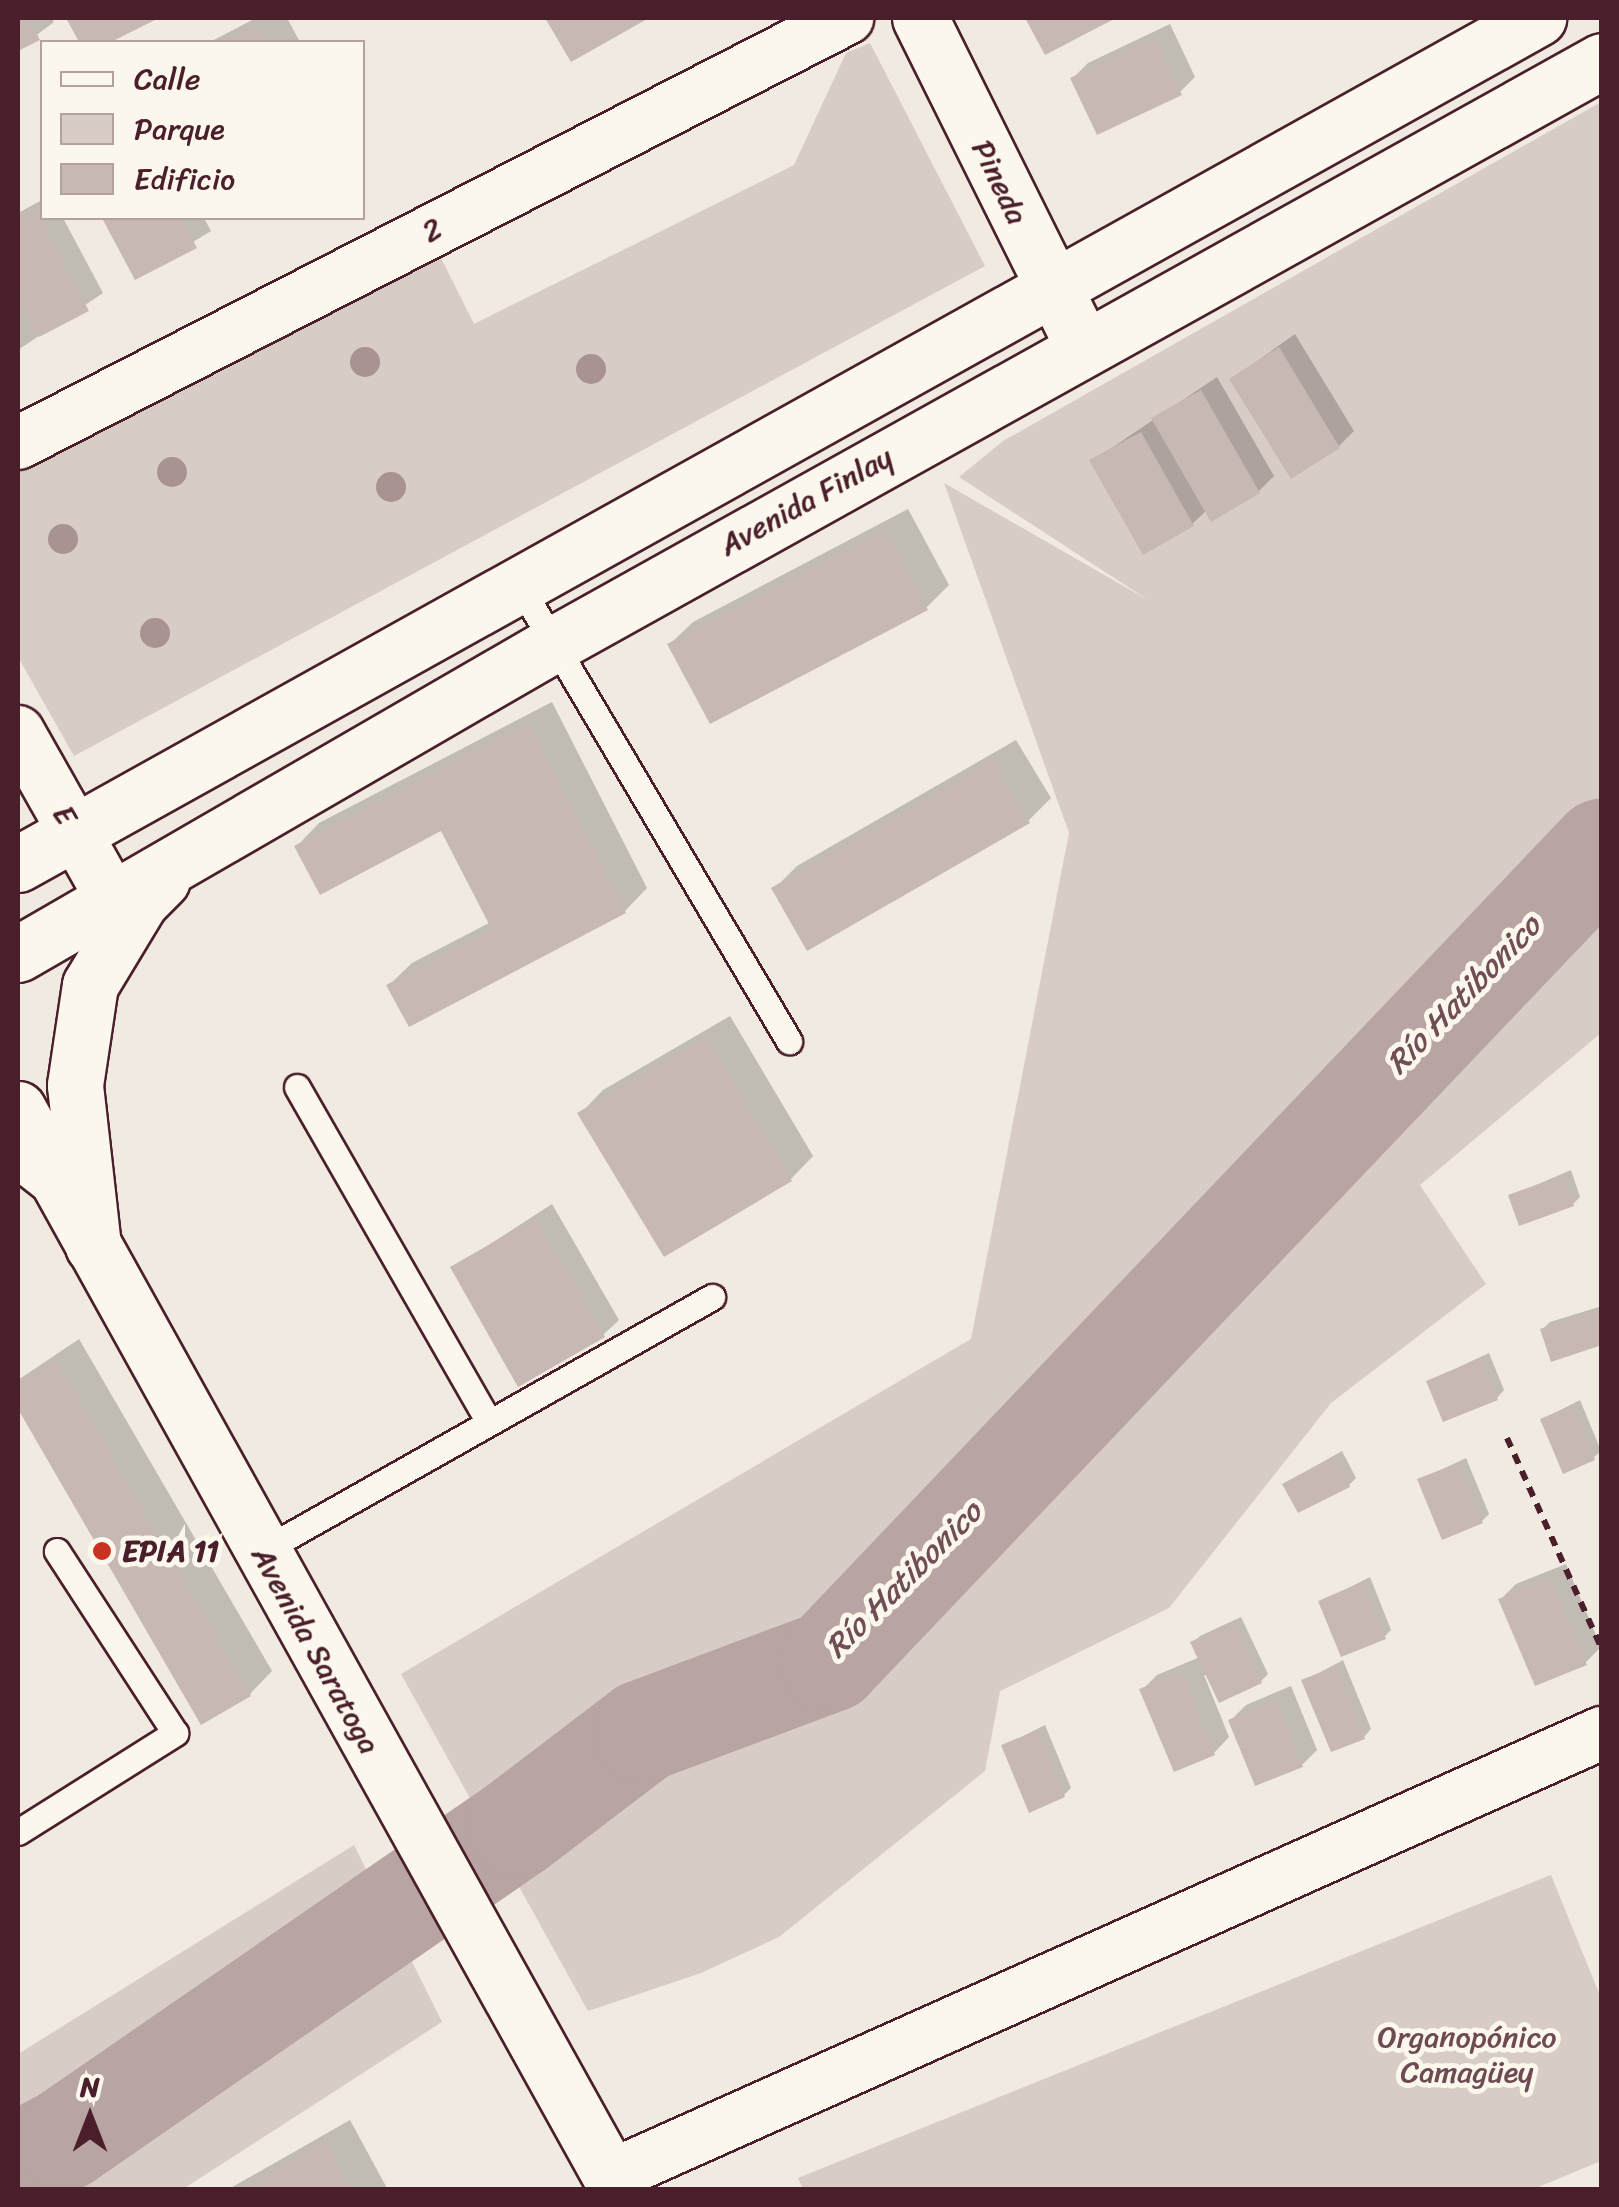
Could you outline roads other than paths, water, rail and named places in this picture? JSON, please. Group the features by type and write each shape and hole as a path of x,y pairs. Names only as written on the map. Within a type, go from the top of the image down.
{"main road":[{"name":"Pineda","path":"920,18 1083,346"},
{"path":"18,864 1053,292 1538,18"},
{"name":"Avenida Finlay","path":"18,954 198,845 554,644 1602,60"},
{"path":"93,1246 76,1085 90,985 140,902 198,845"},
{"name":"Avenida Saratoga","path":"18,1109 36,1163 93,1246 615,2183"}],"street":[{"name":"2","path":"18,443 847,18"},
{"name":"E","path":"18,732 112,898"},
{"path":"615,2183 1598,1746"}],"lane":[{"path":"520,586 788,1041"},
{"path":"297,1087 489,1422"},
{"path":"262,1551 712,1298"},
{"path":"18,1832 175,1733 57,1551"}],"waterway":[{"name":"Río Hatibonico","path":"18,2164 65,2139 517,1827 643,1731 830,1661 1602,850"}],"place":[{"name":"EPIA 11","path":"102,1551"}],"park label":[{"name":"Organopónico Camagüey","path":"1467,2054"}]}
